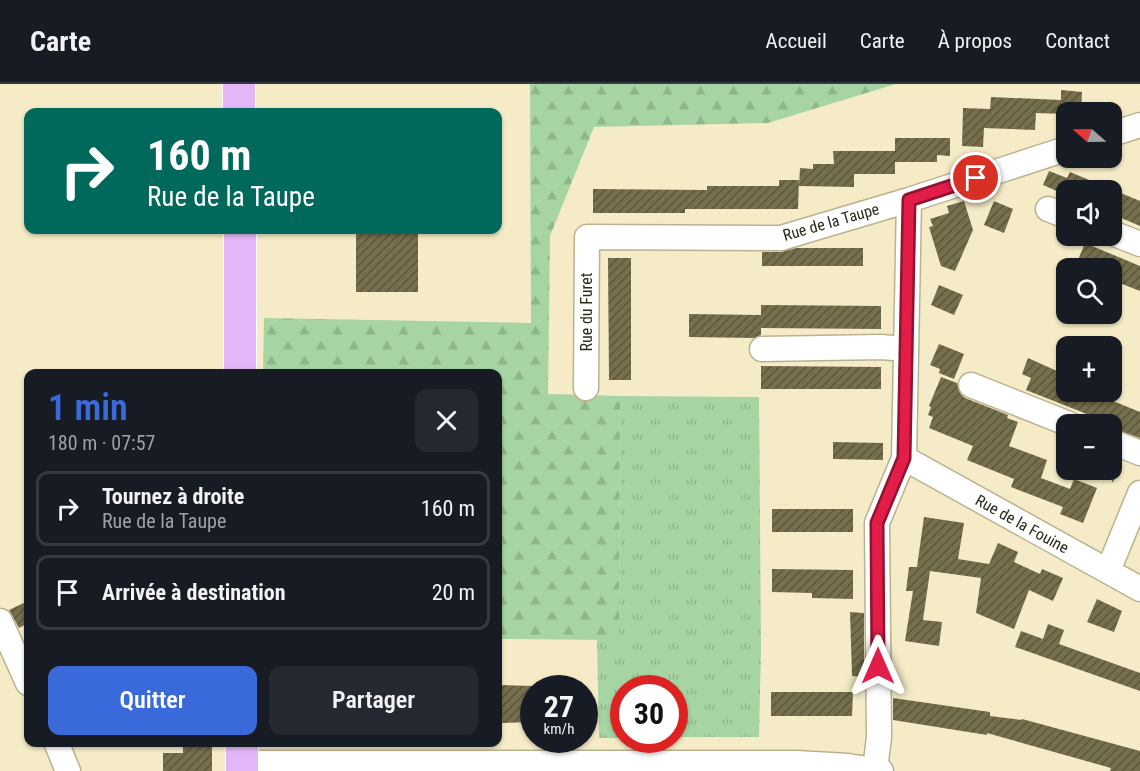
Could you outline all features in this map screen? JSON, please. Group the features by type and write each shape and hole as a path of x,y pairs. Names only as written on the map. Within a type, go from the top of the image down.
{"main road":[{"path":"239,84 239,108"},
{"path":"240,234 240,369"}],"street":[{"path":"1122,131 1140,125"},
{"name":"Rue de la Taupe","path":"587,237 781,238 909,200 1056,152"},
{"path":"875,770 879,737 877,523 904,458 909,200"},
{"name":"Rue du Furet","path":"586,388 587,237"},
{"path":"1122,237 1140,244"},
{"path":"762,349 881,347 906,349"},
{"path":"971,385 1056,419"},
{"path":"1122,446 1140,453"},
{"name":"Rue de la Fouine","path":"904,458 1140,589"},
{"path":"1108,571 1140,493"},
{"path":"0,621 24,674"},
{"path":"58,747 69,771"},
{"path":"242,759 825,768 881,771"}],"green space":[{"path":"530,84 896,84 768,123 594,127 550,236 548,394 620,396 619,640 502,639 502,369 263,369 264,318 531,323"},
{"path":"620,396 759,397 761,650 759,737 688,737 688,675 610,675 610,738 599,738 597,639 619,640"}],"building":[{"path":"1061,90 1082,92 1082,102 1056,102 1056,114 1036,113 1035,130 984,128 983,147 962,146 963,108 990,109 991,97 1061,100"},
{"path":"895,138 950,138 950,156 937,155 937,162 895,162"},
{"path":"833,151 895,151 895,174 854,174 854,187 799,186 800,168 813,169 813,164 834,164"},
{"path":"1049,171 1067,178 1070,172 1089,180 1056,180 1056,191 1043,185"},
{"path":"779,180 799,180 798,209 685,209 685,213 593,213 593,189 707,190 707,186 779,186"},
{"path":"1122,194 1140,201 1140,226 1122,218"},
{"path":"964,201 973,230 955,271 941,266 929,227 933,226 930,219 949,213 947,206"},
{"path":"994,201 1013,209 1004,233 984,225"},
{"path":"356,234 418,234 418,292 356,292"},
{"path":"1084,246 1092,246 1121,258 1079,258"},
{"path":"796,248 863,248 863,266 762,266 762,252 781,252"},
{"path":"608,258 631,258 631,380 609,380"},
{"path":"1122,258 1140,266 1140,291 1122,284"},
{"path":"939,285 963,295 954,315 931,305"},
{"path":"761,305 881,306 881,329 761,328 761,335 754,338 689,337 689,314 761,315"},
{"path":"939,344 964,354 954,379 939,373 940,369 930,365"},
{"path":"1028,358 1056,371 1056,402 1026,390 1031,378 1022,374"},
{"path":"761,366 881,367 881,389 761,389"},
{"path":"941,377 957,383 960,393 965,398 1008,415 1007,418 1018,422 1009,446 1047,460 1041,478 1070,489 1074,480 1097,488 1083,523 1060,514 1063,507 1011,487 1014,479 967,460 973,446 929,428 933,417 928,415 931,407 929,406"},
{"path":"1056,402 1116,402 1140,412 1140,438 1122,432 1122,414 1087,414"},
{"path":"833,442 883,443 883,460 833,459"},
{"path":"772,509 853,509 853,532 772,532"},
{"path":"924,517 964,523 958,559 989,564 998,543 1018,552 1014,562 1040,574 1042,569 1063,578 1053,601 1029,590 1014,629 976,613 981,578 930,571 923,620 942,622 939,646 905,641 913,591 906,591 909,567 917,567"},
{"path":"772,569 853,570 853,599 812,598 812,593 772,592"},
{"path":"1097,599 1122,611 1114,632 1087,622"},
{"path":"24,603 24,625 19,628 9,610"},
{"path":"850,612 864,613 864,677 852,676"},
{"path":"1048,624 1064,630 1059,644 1140,673 1140,691 1015,647 1021,631 1043,639"},
{"path":"502,685 520,686 520,722 502,723"},
{"path":"771,692 853,692 852,716 771,716"},
{"path":"893,698 990,712 990,716 1022,719 1140,751 1140,771 1110,771 1111,768 987,733 987,735 893,720"},
{"path":"183,747 212,747 212,771 163,771 163,753 183,753"}],"route":[{"path":"878,666 877,523 904,458 909,200 976,178"}]}
